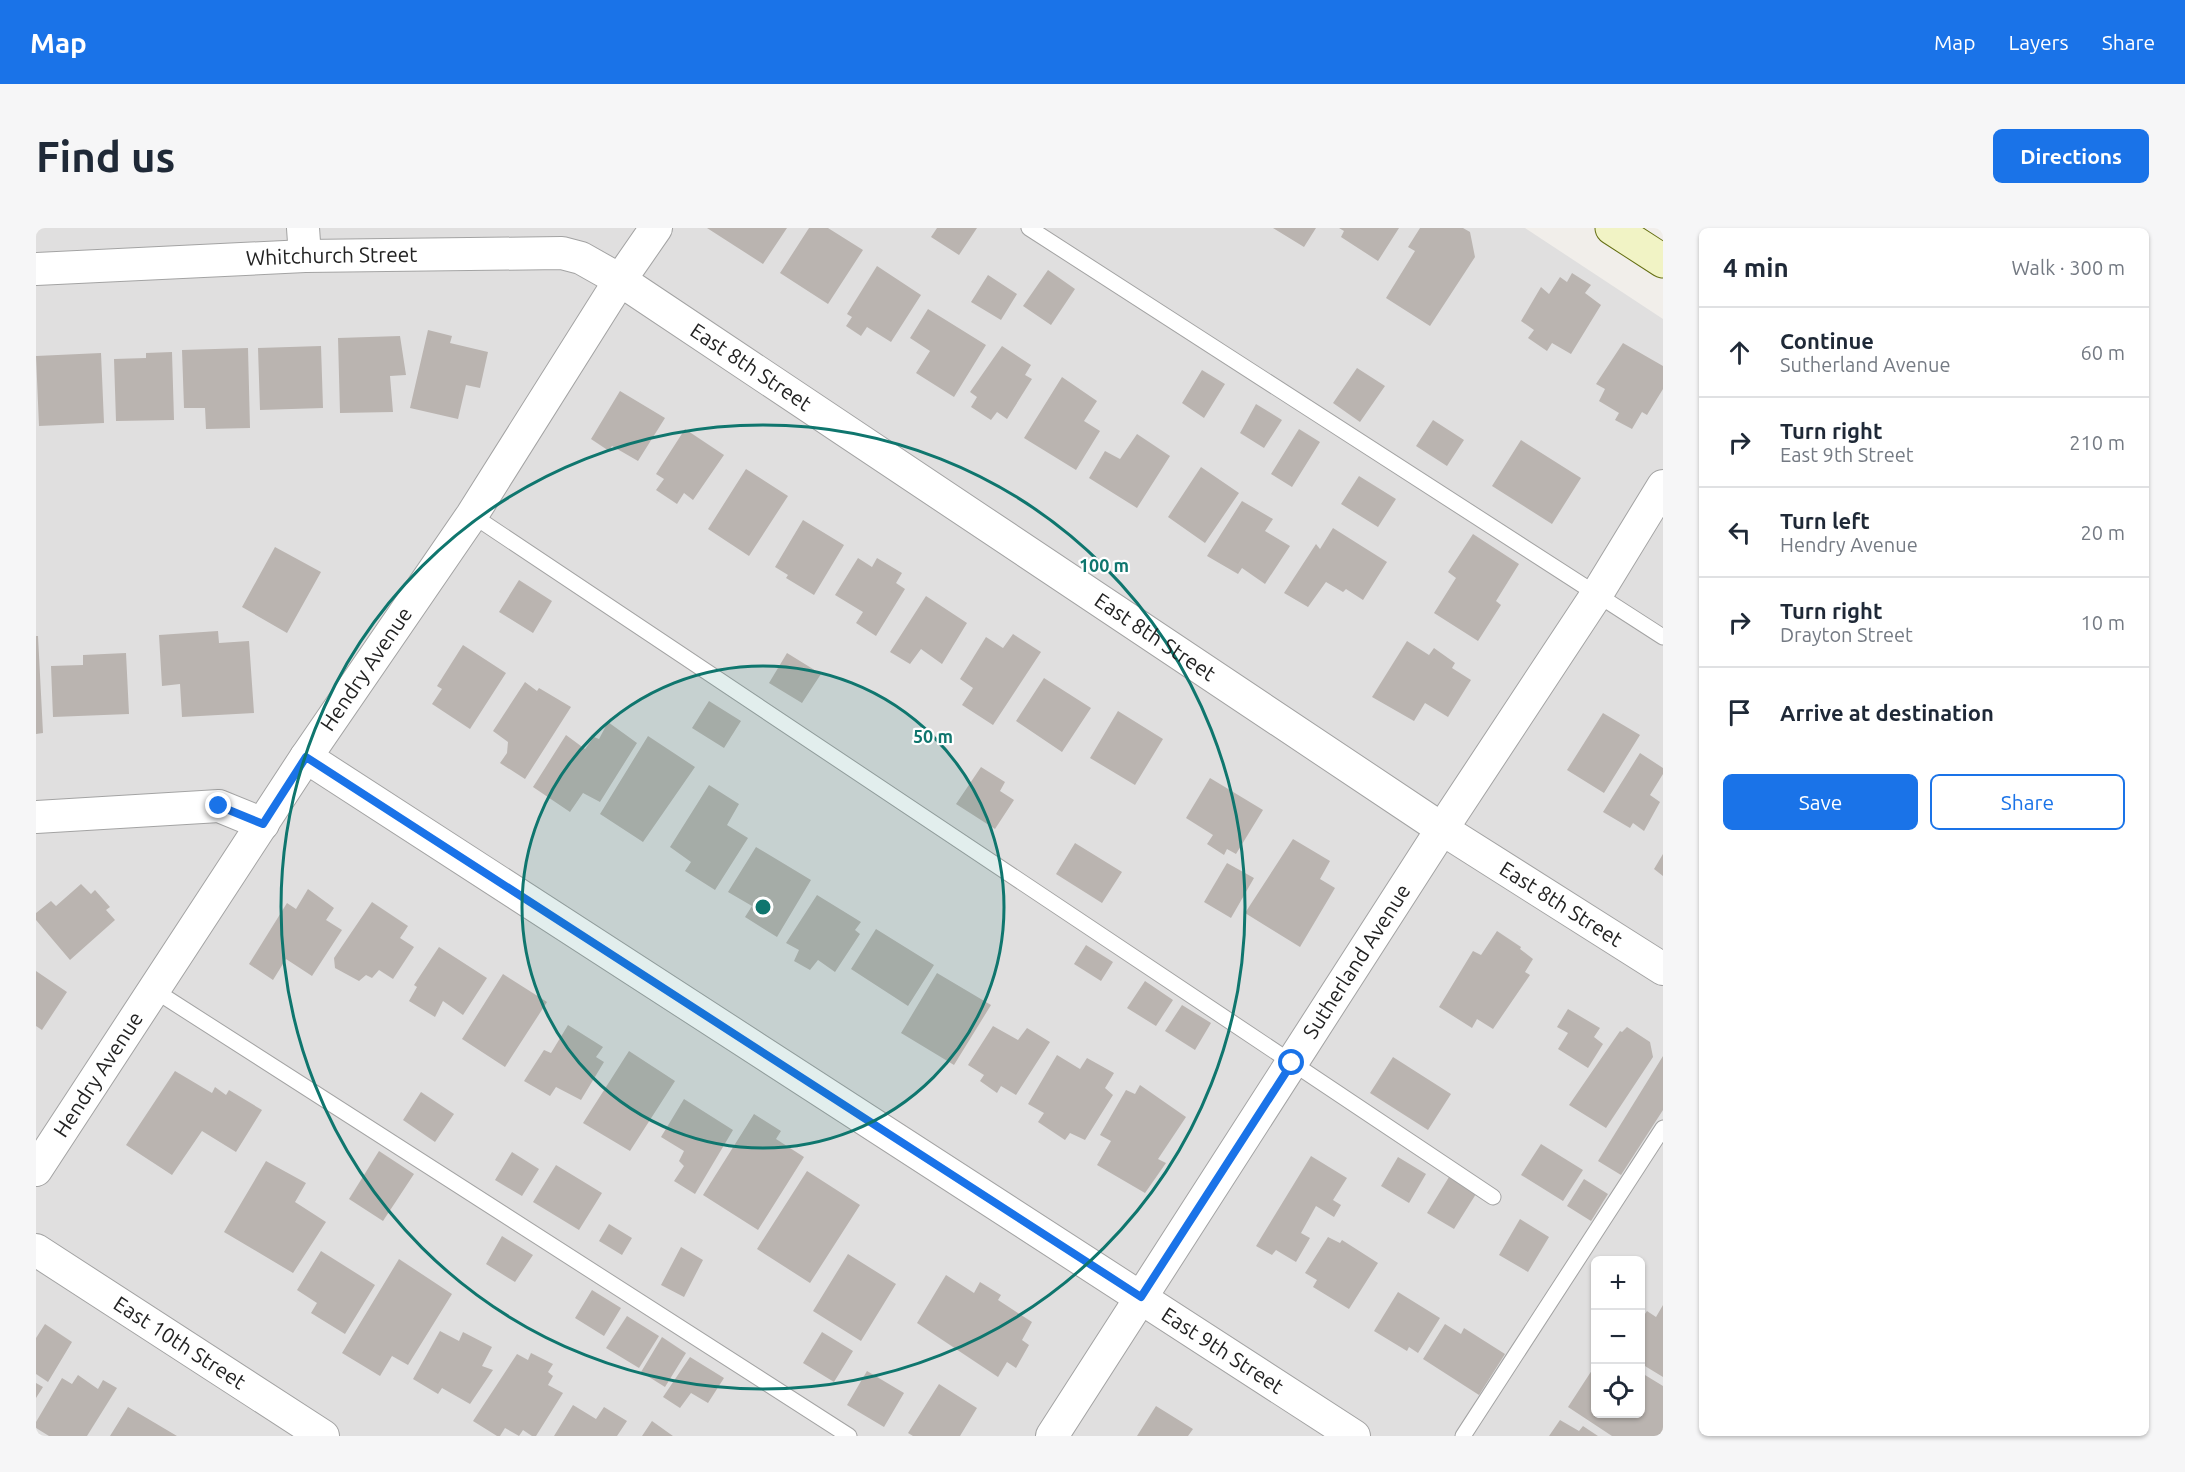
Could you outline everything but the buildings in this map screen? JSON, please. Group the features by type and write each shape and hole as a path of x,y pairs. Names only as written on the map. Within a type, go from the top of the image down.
{"main road":[{"path":"1627,232 1663,261"}],"street":[{"name":"Hendry Avenue","path":"36,1170 306,757 472,515 620,280 656,228"},
{"name":"Whitchurch Street","path":"36,269 304,242 562,253 581,258 620,280"},
{"name":"East 8th Street","path":"620,280 1442,829 1663,969"},
{"name":"Sutherland Avenue","path":"1052,1436 1442,829 1598,594 1663,486"},
{"name":"East 9th Street","path":"306,757 1354,1436"},
{"path":"36,817 219,806 263,824"},
{"name":"East 10th Street","path":"36,1250 323,1436"}],"lane":[{"path":"1029,228 1663,637"},
{"path":"472,515 1493,1197"},
{"path":"154,990 849,1436"},
{"path":"1463,1436 1663,1128"}],"shaded area":[{"path":"36,228 1525,228 1663,319 1663,1436 36,1436"}],"route":[{"path":"219,806 263,824 306,757 1141,1297 1292,1063"}]}
